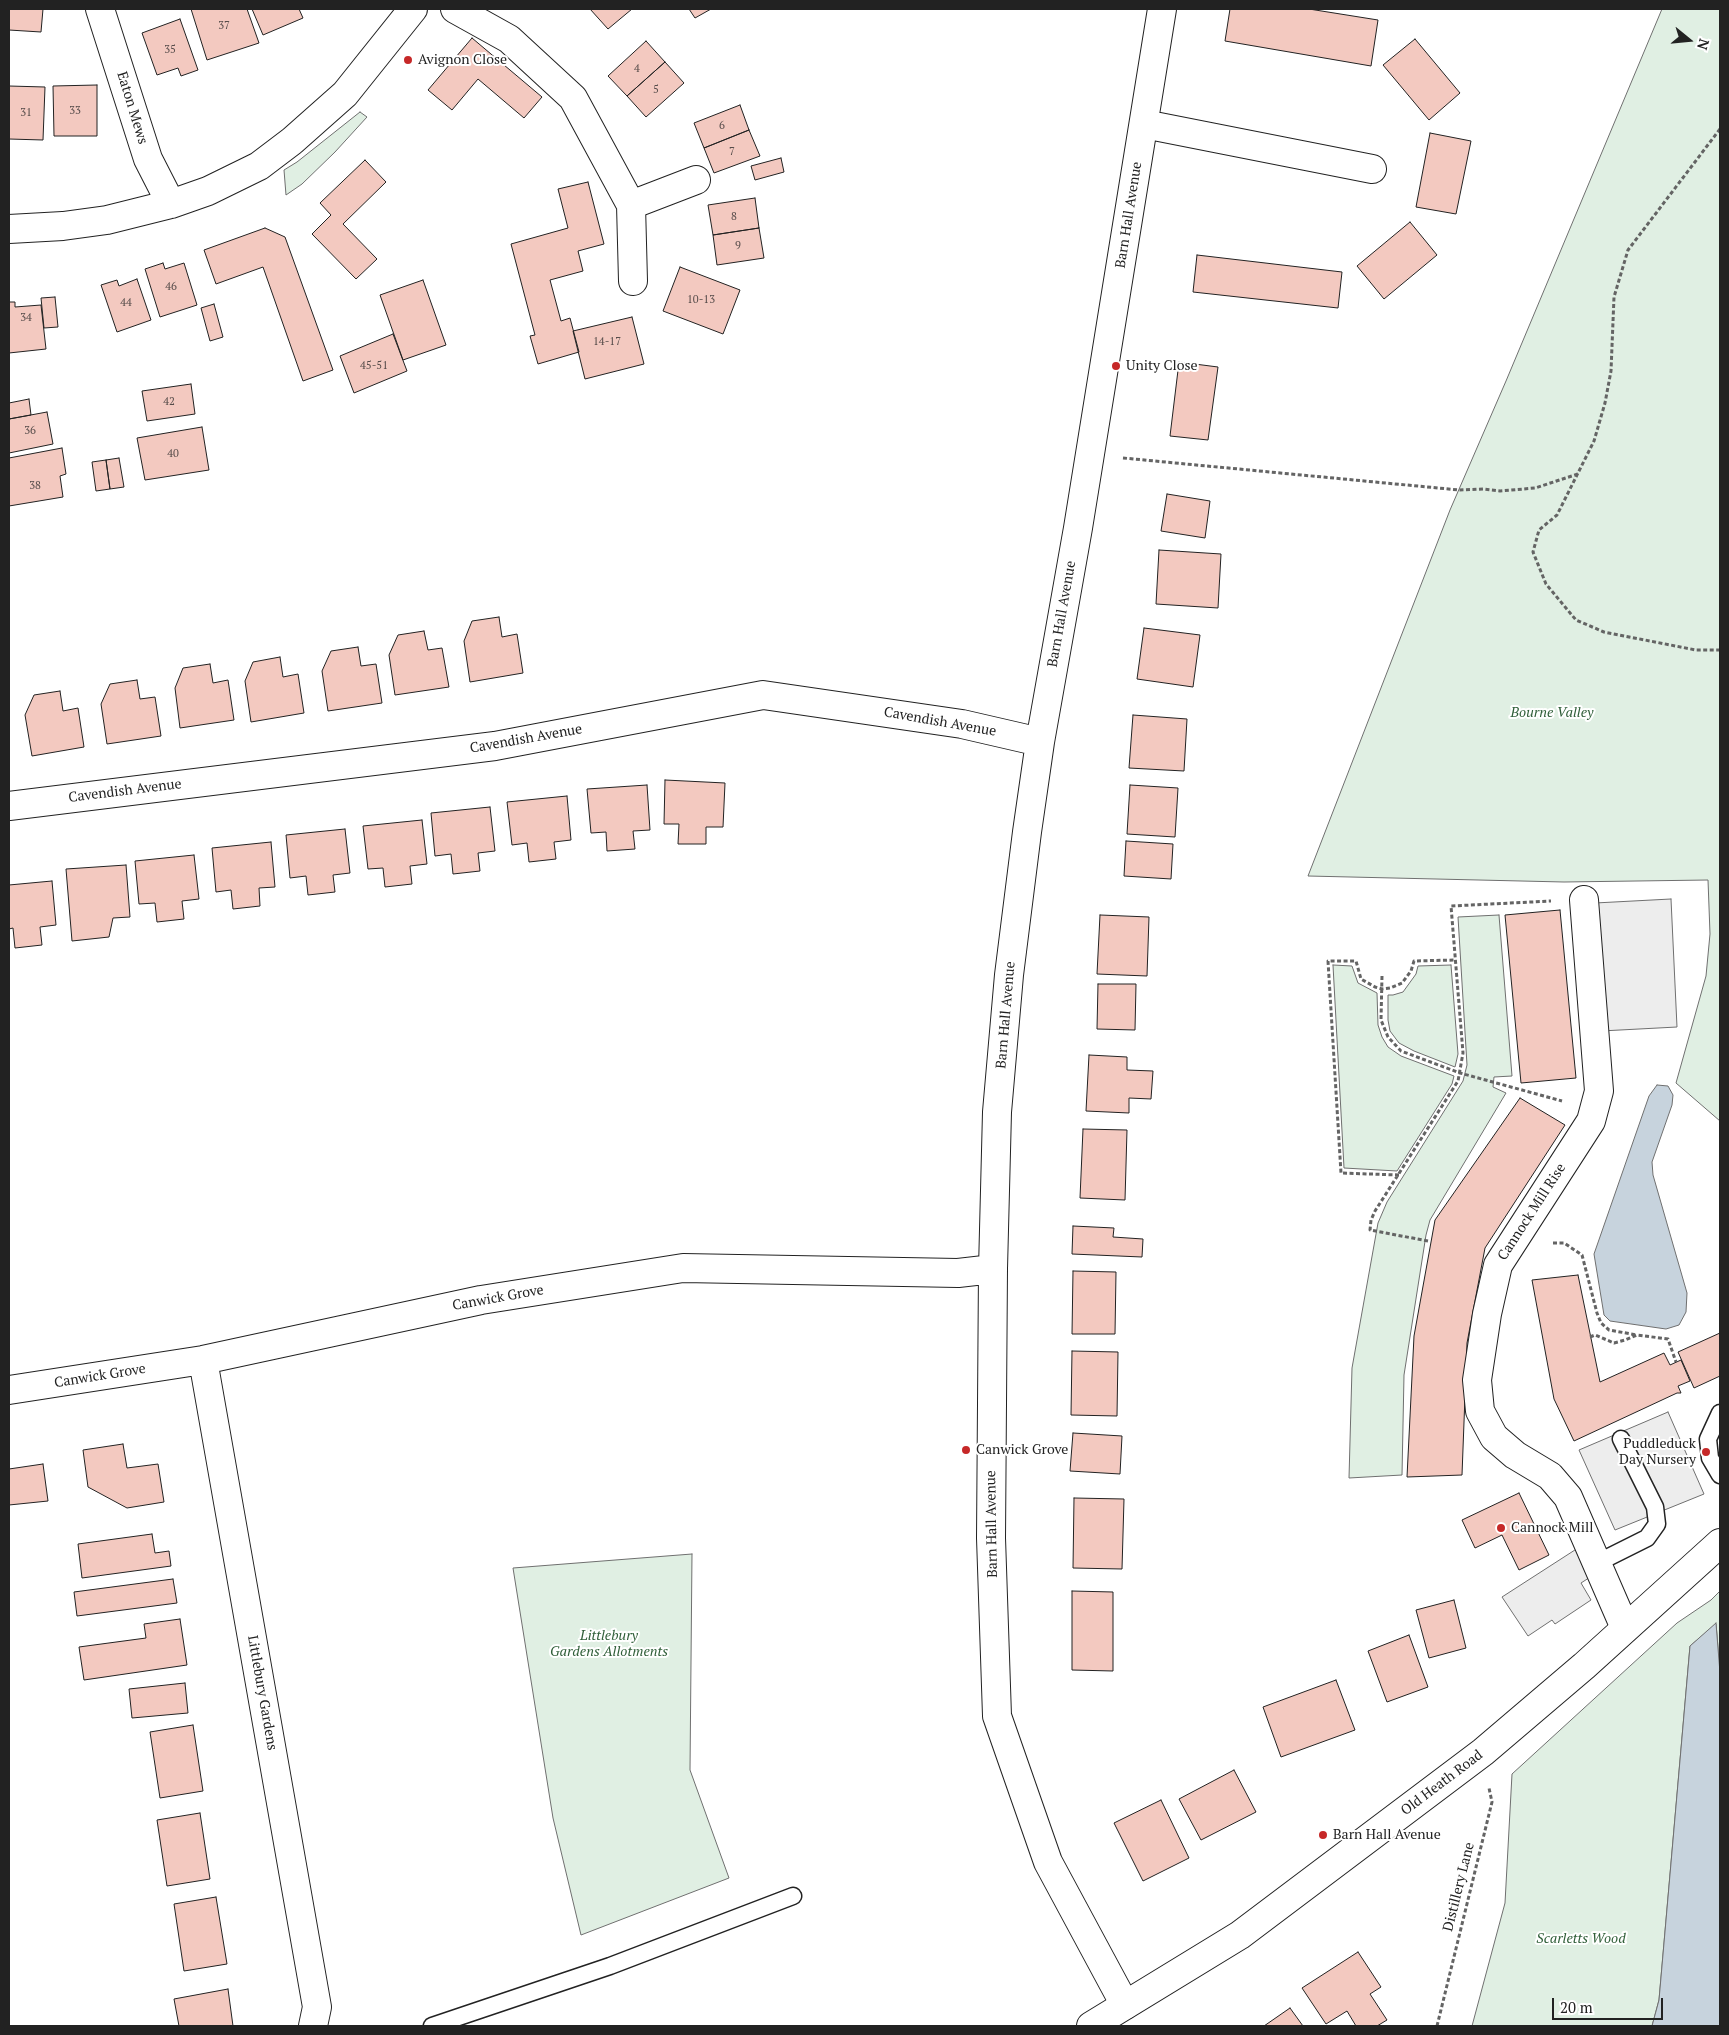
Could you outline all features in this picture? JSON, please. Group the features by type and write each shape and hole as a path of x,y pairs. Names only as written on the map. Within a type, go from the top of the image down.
{"street":[{"name":"Eaton Mews","path":"100,9 148,159 171,204"},
{"path":"9,228 63,226 107,220 171,204 208,191 259,166 292,141 345,94 413,9"},
{"path":"455,9 509,39 573,98 631,204 632,281"},
{"name":"Barn Hall Avenue","path":"1124,2005 1048,1862 997,1716 991,1538 993,1269 997,1112 1010,975 1040,742 1090,455 1162,9"},
{"path":"1144,124 1372,169"},
{"path":"631,204 696,180"},
{"name":"Cavendish Avenue","path":"9,806 495,746 763,695 962,724 1040,742"},
{"name":"Cannock Mill Rise","path":"1584,900 1598,1091 1590,1121 1498,1265 1487,1314 1477,1380 1480,1411 1494,1437 1515,1455 1550,1476 1568,1497 1625,1628"},
{"name":"Canwick Grove","path":"9,1390 203,1360 481,1300 683,1268 958,1273 993,1269"},
{"name":"Littlebury Gardens","path":"203,1360 317,2007 313,2026"},
{"name":"Old Heath Road","path":"1091,2026 1240,1936 1483,1752 1720,1543"}],"lane":[{"path":"1720,1414 1708,1439 1710,1458 1720,1475"},
{"path":"1597,1563 1647,1538 1657,1524 1655,1507 1622,1439"},
{"path":"432,2026 610,1966 793,1896"}],"path":[{"path":"1720,129 1628,250 1614,297 1611,371 1605,403 1594,441 1557,515 1539,530 1533,552 1546,584 1576,620 1604,632 1696,650 1720,650"},
{"path":"1090,455 1459,490 1483,489 1500,491 1535,488 1578,474"},
{"path":"1428,1241 1370,1230 1375,1210 1452,1092 1460,1073 1463,1053 1451,906 1584,900"},
{"path":"1399,1175 1341,1173 1328,961 1356,961 1361,979 1382,989 1402,983 1411,970 1414,961 1455,960"},
{"path":"1382,976 1381,1020 1388,1037 1401,1051 1460,1073 1593,1110"},
{"path":"1556,1242 1564,1243 1582,1255 1597,1313 1602,1323 1609,1330 1668,1339 1676,1362"},
{"path":"1590,1336 1595,1335 1614,1343 1637,1335"},
{"name":"Distillery Lane","path":"1437,2026 1492,1802 1483,1752"}],"green space":[{"name":"Bourne Valley","path":"1662,9 1720,9 1720,1121 1676,1083 1706,976 1710,934 1708,880 1564,882 1308,876 1450,510"},
{"path":"360,112 367,117 302,184 286,195 284,170 297,162"},
{"path":"1499,915 1512,1076 1494,1077 1493,1087 1506,1093 1430,1220 1404,1375 1402,1475 1349,1478 1352,1368 1378,1223 1387,1202 1463,1081 1467,1065 1458,917"},
{"path":"1333,965 1352,966 1358,983 1377,993 1378,1025 1388,1047 1401,1056 1454,1076 1452,1084 1397,1171 1344,1168"},
{"path":"1451,965 1458,1054 1455,1067 1399,1043 1390,1031 1388,1020 1388,995 1403,992 1416,974 1418,966"},
{"name":"Littlebury Gardens Allotments","path":"692,1554 690,1770 729,1878 581,1935 553,1818 513,1568"},
{"name":"Scarletts Wood","path":"1720,1591 1720,1671 1716,1624 1690,1646 1659,2000 1652,2026 1472,2026 1505,1903 1512,1774 1677,1623 1711,1600"}],"shaded area":[{"path":"1671,899 1677,1027 1601,1031 1595,903"},
{"path":"1657,1085 1668,1086 1673,1095 1672,1105 1652,1162 1653,1175 1687,1293 1686,1312 1679,1325 1666,1329 1610,1321 1604,1315 1594,1254 1649,1096"},
{"path":"1668,1412 1704,1494 1615,1530 1579,1450"},
{"path":"1578,1548 1595,1574 1581,1583 1591,1600 1555,1624 1552,1620 1528,1636 1502,1597"},
{"path":"1716,1623 1720,1673 1720,2026 1652,2026 1659,2000 1690,1646"}],"building":[{"path":"9,9 43,9 41,32 9,30"},
{"path":"191,9 247,9 259,43 207,60"},
{"path":"252,9 299,9 303,18 263,35"},
{"path":"590,9 632,9 608,29"},
{"path":"689,9 711,9 695,18"},
{"path":"1230,9 1309,9 1378,20 1371,66 1225,41"},
{"path":"180,19 198,70 181,76 178,68 157,75 142,33"},
{"path":"472,38 542,97 524,118 478,79 452,110 428,90"},
{"path":"1415,39 1460,93 1429,120 1383,65"},
{"path":"646,41 665,62 627,96 608,76"},
{"path":"665,62 684,83 646,117 627,96"},
{"path":"97,85 97,136 54,136 53,86"},
{"path":"9,86 45,87 43,140 9,139"},
{"path":"740,105 749,130 704,148 694,123"},
{"path":"749,130 760,156 714,173 704,148"},
{"path":"1430,133 1471,141 1456,214 1416,207"},
{"path":"781,158 784,172 755,180 751,166"},
{"path":"365,160 386,182 343,224 377,259 356,279 312,234 331,215 320,203"},
{"path":"588,182 604,244 578,251 583,271 550,280 561,321 570,318 579,352 538,364 530,336 535,335 511,244 568,228 558,189"},
{"path":"755,198 759,228 713,235 708,205"},
{"path":"1410,222 1437,255 1384,299 1357,266"},
{"path":"265,228 285,237 333,370 303,381 263,267 216,284 204,250"},
{"path":"759,228 764,258 717,265 713,235"},
{"path":"1197,255 1342,272 1338,308 1193,292"},
{"path":"163,263 165,269 184,263 197,305 160,317 145,269"},
{"path":"680,267 740,290 723,334 663,311"},
{"path":"137,279 151,320 117,332 101,285 117,280 119,286"},
{"path":"423,280 446,345 403,360 380,295"},
{"path":"55,297 58,327 44,328 41,298"},
{"path":"9,302 15,302 15,307 41,305 46,349 9,353"},
{"path":"214,304 223,337 210,341 201,308"},
{"path":"632,317 644,364 585,379 573,331"},
{"path":"393,334 407,371 354,393 340,356"},
{"path":"1179,362 1218,367 1208,440 1170,436"},
{"path":"191,384 195,414 147,421 142,391"},
{"path":"29,399 31,415 9,419 9,403"},
{"path":"47,412 53,444 9,453 9,419"},
{"path":"202,427 209,470 145,480 137,438"},
{"path":"62,448 66,474 60,476 63,497 9,506 9,458"},
{"path":"119,458 124,487 110,489 106,460"},
{"path":"106,460 110,489 96,491 92,462"},
{"path":"1167,494 1210,501 1205,538 1161,531"},
{"path":"1159,550 1221,554 1218,608 1156,604"},
{"path":"499,617 502,637 517,634 523,673 470,682 464,641 472,621"},
{"path":"1144,628 1200,635 1193,687 1137,679"},
{"path":"424,631 428,650 442,648 449,687 395,695 389,655 398,635"},
{"path":"358,647 361,666 376,664 382,703 328,711 322,671 331,651"},
{"path":"280,657 283,677 298,674 304,713 251,722 245,681 253,662"},
{"path":"210,664 213,683 228,680 234,720 180,728 175,688 183,668"},
{"path":"137,680 140,699 155,697 161,736 107,744 101,704 110,684"},
{"path":"60,691 63,711 78,708 84,747 32,756 25,715 34,695"},
{"path":"1133,715 1187,719 1184,771 1129,768"},
{"path":"665,780 725,783 723,827 706,827 706,844 678,844 679,824 664,824"},
{"path":"647,785 650,830 633,831 635,849 607,851 606,832 591,833 587,789"},
{"path":"1130,785 1178,788 1175,837 1127,834"},
{"path":"567,796 571,840 554,842 556,859 529,862 527,843 512,845 507,802"},
{"path":"490,807 495,851 478,853 480,871 453,874 451,854 435,856 431,813"},
{"path":"422,820 427,864 410,866 412,884 385,887 383,868 368,869 363,826"},
{"path":"345,829 350,873 333,875 335,892 308,895 306,876 290,878 286,835"},
{"path":"1126,841 1173,844 1171,879 1124,876"},
{"path":"271,842 275,887 259,888 260,906 233,909 231,890 216,892 212,848"},
{"path":"194,855 199,899 182,901 184,919 157,922 155,903 139,904 135,861"},
{"path":"126,865 130,917 113,918 109,937 72,941 66,869"},
{"path":"52,881 56,925 40,927 42,945 15,948 13,928 9,929 9,885"},
{"path":"1560,910 1576,1078 1521,1083 1505,915"},
{"path":"1100,915 1149,917 1147,976 1097,974"},
{"path":"1098,984 1136,984 1135,1030 1097,1029"},
{"path":"1089,1055 1127,1057 1127,1070 1153,1071 1151,1099 1129,1098 1129,1113 1086,1111"},
{"path":"1520,1098 1565,1125 1485,1248 1467,1343 1462,1475 1407,1477 1414,1336 1435,1220"},
{"path":"1083,1129 1127,1130 1125,1200 1080,1198"},
{"path":"1073,1226 1114,1228 1113,1237 1143,1239 1142,1257 1072,1254"},
{"path":"1073,1271 1116,1272 1115,1334 1072,1334"},
{"path":"1578,1275 1600,1382 1664,1353 1670,1365 1681,1360 1690,1381 1678,1386 1681,1393 1677,1393 1574,1441 1554,1399 1532,1280"},
{"path":"1720,1333 1720,1376 1694,1388 1678,1352"},
{"path":"1072,1351 1118,1352 1117,1416 1071,1415"},
{"path":"1073,1433 1122,1436 1120,1474 1070,1471"},
{"path":"123,1444 127,1468 158,1464 164,1502 127,1508 88,1487 83,1450"},
{"path":"43,1464 48,1501 9,1505 9,1469"},
{"name":"Cannock Mill","path":"1519,1493 1549,1555 1519,1570 1502,1535 1475,1548 1462,1520"},
{"path":"1074,1498 1124,1499 1122,1569 1073,1568"},
{"path":"152,1534 155,1553 169,1551 171,1566 82,1578 78,1544"},
{"path":"173,1579 177,1603 77,1616 74,1592"},
{"path":"1072,1591 1113,1592 1113,1671 1072,1670"},
{"path":"1454,1600 1466,1648 1429,1658 1416,1610"},
{"path":"180,1619 187,1665 84,1680 79,1647 146,1638 144,1624"},
{"path":"1409,1635 1428,1687 1387,1702 1368,1651"},
{"path":"1336,1680 1355,1730 1281,1757 1263,1707"},
{"path":"185,1683 188,1713 132,1718 129,1689"},
{"path":"193,1725 203,1791 160,1798 150,1732"},
{"path":"1234,1770 1256,1812 1201,1840 1179,1799"},
{"path":"1161,1800 1189,1858 1143,1881 1114,1823"},
{"path":"200,1813 210,1879 167,1886 157,1820"},
{"path":"216,1897 227,1964 184,1971 174,1904"},
{"path":"1358,1952 1381,1987 1370,1994 1387,2020 1377,2026 1356,2026 1347,2011 1326,2024 1302,1988"},
{"path":"228,1989 233,2026 179,2026 174,1999"},
{"path":"1290,2008 1303,2026 1264,2026"}],"place":[{"name":"Avignon Close","path":"408,60"},
{"name":"Unity Close","path":"1116,366"},
{"name":"Canwick Grove","path":"966,1450"},
{"name":"Puddleduck Day Nursery","path":"1706,1452"},
{"name":"Cannock Mill","path":"1501,1528"},
{"name":"Barn Hall Avenue","path":"1323,1835"}]}
